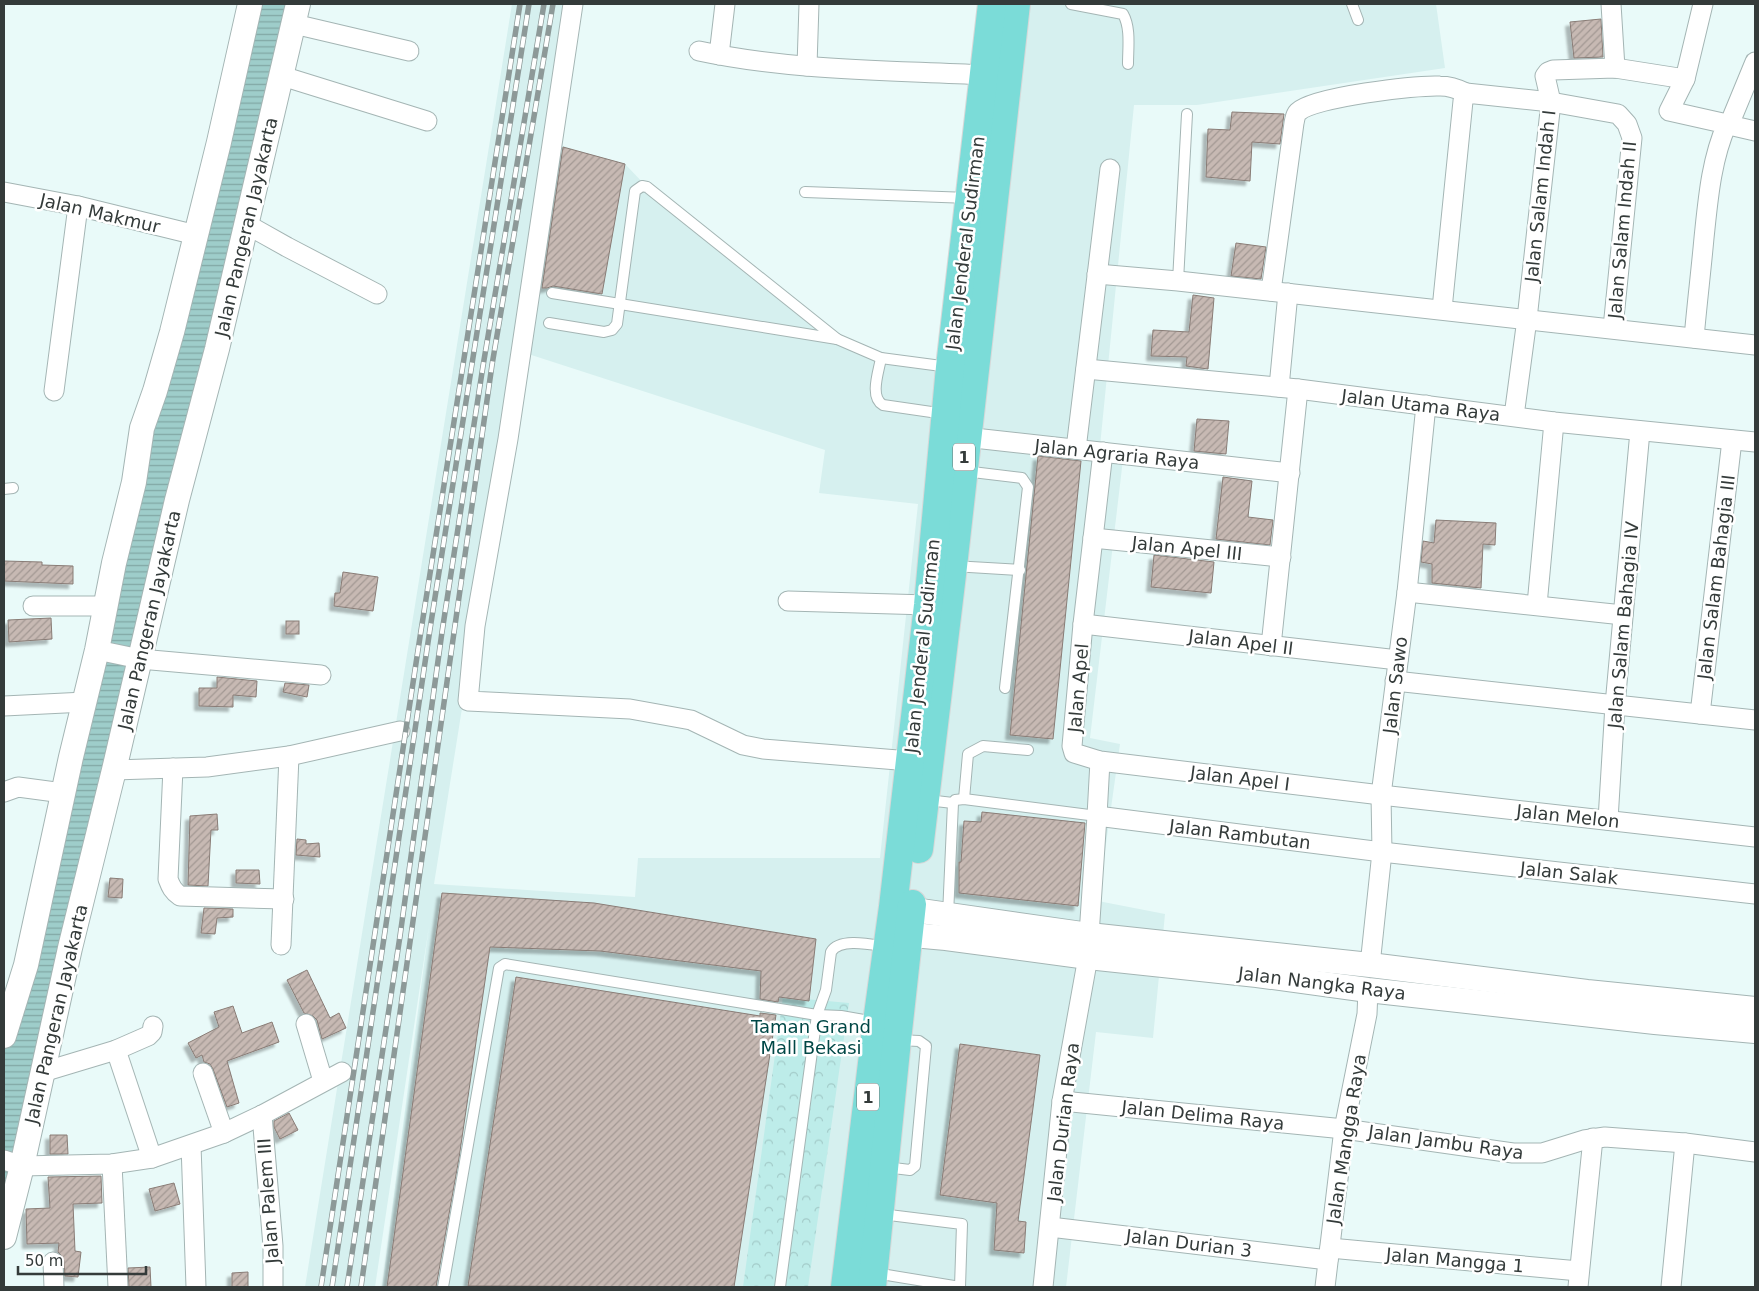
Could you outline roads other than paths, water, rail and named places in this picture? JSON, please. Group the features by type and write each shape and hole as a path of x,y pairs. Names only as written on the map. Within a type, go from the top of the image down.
{"highway":[{"name":"Jalan Jenderal Sudirman","path":"898,926 925,800 963,471 950,367 992,4"},
{"name":"Jalan Jenderal Sudirman","path":"845,1287 887,1031 898,926 910,761 928,605 1016,4"},
{"name":"Jalan Jenderal Sudirman","path":"873,1280 884,1167 887,1031"}],"street":[{"path":"4,1036 10,996 26,965 63,793 100,650 104,606 134,482 142,428 165,360 250,4"},
{"path":"574,4 508,439 475,626 468,701 630,709 690,720 743,744 763,749 910,761"},
{"path":"719,55 725,4"},
{"path":"807,66 809,4"},
{"path":"1611,4 1616,68"},
{"path":"1703,4 1685,79 1669,111 1755,130"},
{"path":"296,14 409,51"},
{"name":"Jalan Pangeran Jayakarta","path":"4,1237 15,1164 43,1072 70,948 114,770 134,658 166,551 296,14"},
{"path":"699,51 807,66 984,75"},
{"path":"1694,338 1707,208 1714,166 1721,137 1755,62"},
{"name":"Jalan Salam Indah I","path":"1514,416 1551,102 1545,76 1552,70 1616,68 1685,79"},
{"path":"282,76 427,121"},
{"name":"Jalan Salam Indah II","path":"1279,292 1296,115 1317,102 1340,97 1415,87 1452,87 1466,93 1551,102 1618,114 1627,124 1632,138 1613,328"},
{"path":"1442,309 1466,93"},
{"path":"1076,449 1110,169"},
{"name":"Jalan Makmur","path":"4,192 78,206 196,235"},
{"path":"54,391 78,206"},
{"path":"246,224 378,294"},
{"name":"Jalan Salam Indah II","path":"1097,274 1442,309 1755,345"},
{"path":"1279,292 1279,387"},
{"name":"Jalan Utama Raya","path":"1086,369 1298,389 1554,422 1755,442"},
{"path":"1271,646 1298,389"},
{"name":"Jalan Sawo","path":"1370,965 1382,852 1381,795 1407,592 1426,405"},
{"path":"1537,606 1554,422"},
{"name":"Jalan Agraria Raya","path":"956,423 1076,449 1290,473"},
{"name":"Jalan Salam Bahagia IV","path":"1608,820 1615,705 1640,430"},
{"name":"Jalan Salam Bahagia III","path":"1700,714 1732,440"},
{"name":"Jalan Apel","path":"1100,761 1077,755 1072,750 1103,452"},
{"name":"Jalan Apel III","path":"1093,538 1281,557"},
{"path":"1407,592 1624,615"},
{"path":"788,601 928,605"},
{"path":"33,606 104,606"},
{"name":"Jalan Apel II","path":"1084,624 1398,660"},
{"path":"100,650 134,658 321,675"},
{"path":"1396,681 1755,720"},
{"path":"4,706 85,702"},
{"path":"114,770 208,766 289,756 400,730"},
{"path":"281,945 289,756"},
{"path":"1089,946 1100,761"},
{"name":"Jalan Apel I","path":"1100,761 1381,795"},
{"path":"173,768 168,878 175,892 180,896 284,899"},
{"path":"4,792 18,787 63,793"},
{"name":"Jalan Melon","path":"1381,795 1755,837"},
{"name":"Jalan Rambutan","path":"1098,816 1382,852"},
{"name":"Jalan Salak","path":"1382,852 1755,894"},
{"name":"Jalan Nangka Raya","path":"898,926 947,926 1089,946 1258,964 1370,965 1585,1003 1655,1022 1755,1031"},
{"name":"Jalan Durian Raya","path":"1042,1287 1050,1227 1062,1101 1089,946"},
{"name":"Jalan Nangka Raya","path":"1258,964 1368,990 1585,1003 1658,999 1755,1009"},
{"name":"Jalan Mangga Raya","path":"1325,1287 1344,1129 1367,1014 1368,990"},
{"path":"1655,1022 1658,999"},
{"path":"306,1024 323,1081"},
{"path":"43,1072 116,1050 148,1036 152,1032 153,1026"},
{"path":"116,1050 152,1158"},
{"path":"15,1164 112,1164 152,1158 224,1133 342,1072"},
{"path":"203,1073 224,1133"},
{"name":"Jalan Delima Raya","path":"1062,1101 1344,1129"},
{"name":"Jalan Palem III","path":"262,1115 273,1246 273,1287"},
{"name":"Jalan Jambu Raya","path":"1344,1129 1530,1154 1542,1154 1593,1138 1605,1137 1685,1143 1755,1152"},
{"path":"1578,1279 1593,1138"},
{"path":"1671,1287 1685,1143"},
{"path":"191,1144 196,1287"},
{"path":"112,1164 118,1287"},
{"name":"Jalan Durian 3","path":"1050,1227 1329,1254"},
{"name":"Jalan Mangga 1","path":"1329,1254 1578,1279"},
{"path":"53,1262 54,1287"}],"lane":[{"path":"1071,4 1123,14 1128,33 1128,64"},
{"path":"1352,4 1358,20"},
{"path":"1178,281 1187,114"},
{"path":"548,324 604,332 612,330 617,324 635,191 642,186 647,187 837,340"},
{"path":"805,192 970,198"},
{"path":"552,293 837,340 881,358 950,367"},
{"path":"881,358 876,394 879,403 956,423"},
{"path":"963,471 1022,478 1026,481 1028,487 1005,688"},
{"path":"953,566 1020,570"},
{"path":"964,799 968,754 983,746 1028,750"},
{"path":"925,800 953,803 958,799 964,799 1098,816"},
{"path":"947,926 953,803"},
{"path":"780,1287 817,1015 826,990 830,958 833,949 838,946 859,942 898,926"},
{"path":"443,1287 499,968 502,965 595,978 817,1015 841,1016 887,1031"},
{"path":"873,1280 960,1287 962,1224 880,1214"}],"railway":[{"path":"321,1287 420,637 520,4"},
{"path":"332,1287 430,629 529,4"},
{"path":"347,1287 400,936 442,632 483,366 544,4"},
{"path":"361,1287 492,365 553,4"}],"park label":[{"name":"Taman Grand Mall Bekasi","path":"811,1036"}]}
